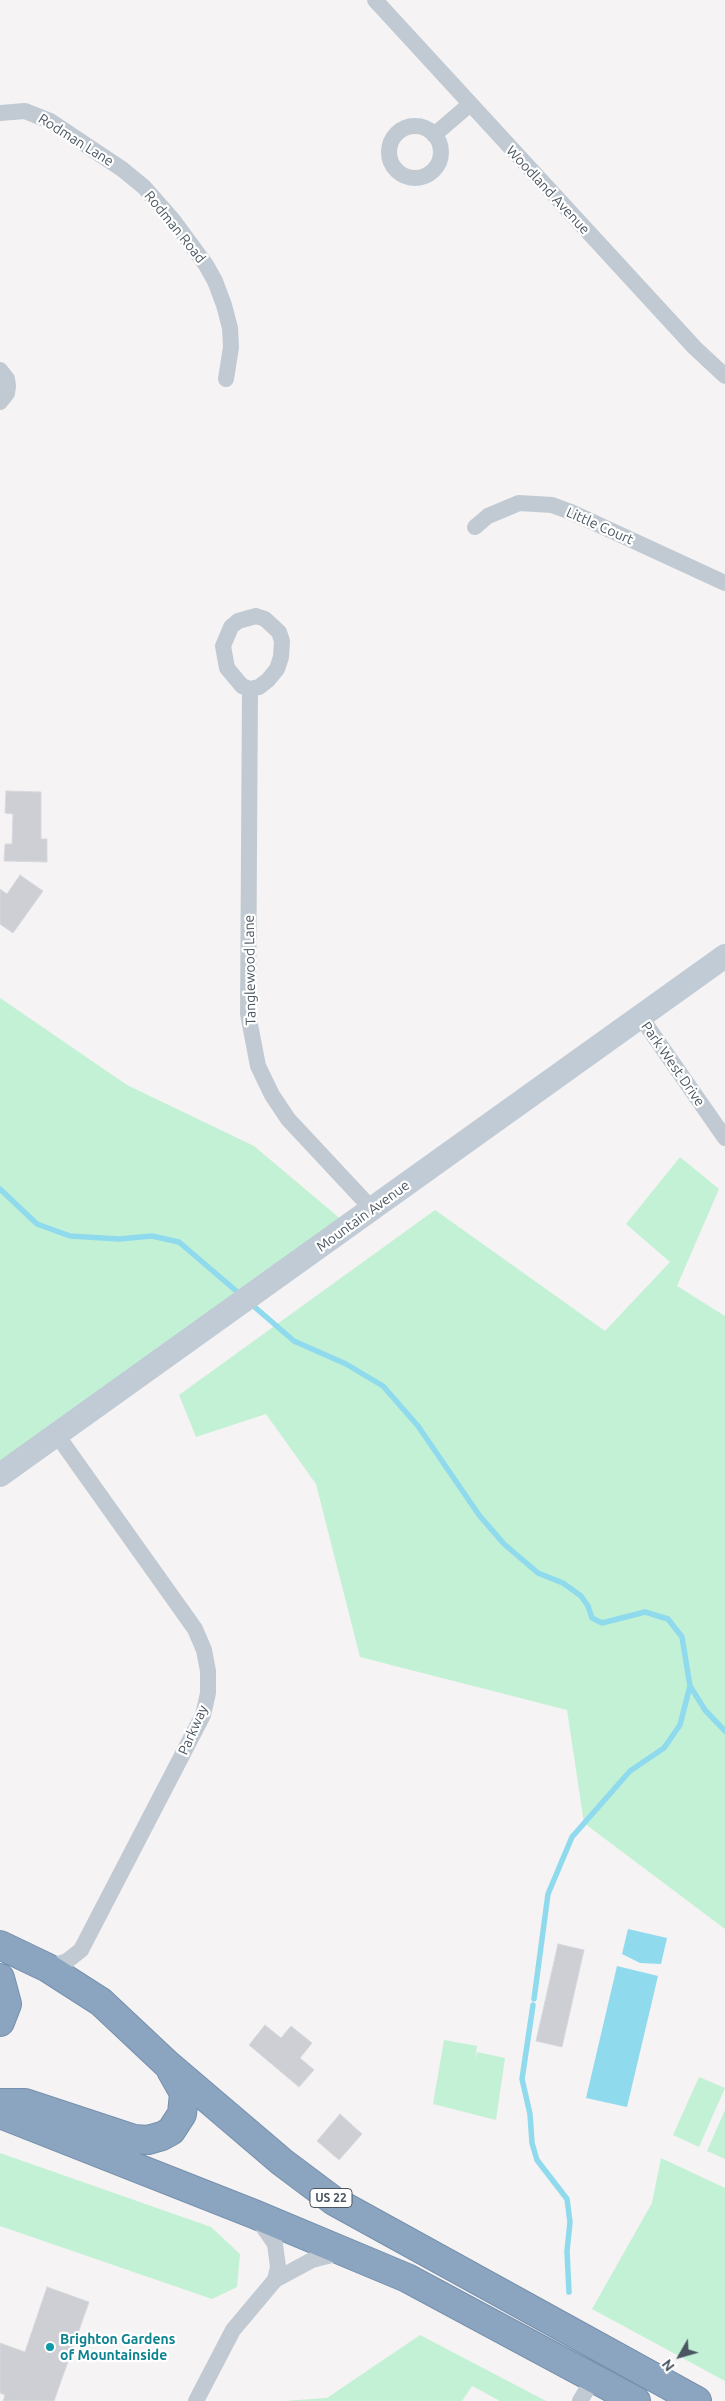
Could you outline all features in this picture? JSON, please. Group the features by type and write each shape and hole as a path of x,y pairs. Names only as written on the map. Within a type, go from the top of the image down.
{"highway":[{"name":"US 22","path":"0,1945 48,1968 101,2002 167,2064 282,2162 334,2201 697,2401"},
{"path":"0,1978 7,2004 0,2022"},
{"path":"0,2103 25,2103 134,2139 148,2140 162,2136 178,2122 184,2104 181,2085 167,2064"},
{"path":"0,2114 254,2214 407,2278 636,2401"}],"street":[{"name":"Woodland Avenue","path":"375,0 469,105 695,348 725,376"},
{"path":"434,136 469,105"},
{"name":"Rodman Lane","path":"0,113 12,110 37,115 122,169"},
{"name":"Rodman Road","path":"122,169 144,187 173,220 190,241 215,281 230,328 230,363 226,380"},
{"path":"0,370 4,373 8,386 7,393 0,402"},
{"name":"Little Court","path":"475,528 488,516 519,503 552,505 725,583"},
{"path":"256,616 273,624 279,632 281,649 277,669 259,688 250,689 238,682 227,668 222,646 231,627 238,621 256,616"},
{"name":"Tanglewood Lane","path":"250,689 248,1014 258,1066 272,1095 288,1119 372,1209"},
{"name":"Mountain Avenue","path":"0,1475 725,956"},
{"name":"Park West Drive","path":"640,1016 725,1136"},
{"name":"Parkway","path":"48,1968 67,1961 80,1950 203,1715 208,1686 208,1671 204,1650 195,1630 57,1434"},
{"path":"254,2214 275,2244 278,2266 275,2280"},
{"path":"196,2401 233,2330 275,2280 312,2260 345,2251"},
{"path":"580,2401 594,2378"}],"green space":[{"path":"0,998 127,1085 254,1146 349,1226 0,1471"},
{"path":"680,1157 719,1189 677,1286 725,1316 725,1929 584,1823 567,1710 360,1657 316,1484 266,1414 196,1437 179,1395 435,1210 605,1331 670,1262 626,1224"},
{"path":"444,2040 477,2046 475,2062 477,2052 505,2058 496,2120 433,2104"},
{"path":"699,2077 725,2088 699,2147 673,2135"},
{"path":"725,2110 725,2159 707,2151"},
{"path":"0,2153 211,2227 240,2254 237,2287 212,2299 0,2226"},
{"path":"661,2158 725,2188 725,2381 592,2309 652,2203"},
{"path":"420,2335 546,2401 500,2401 472,2386 462,2401 284,2401 327,2398"}],"water":[{"path":"628,1929 667,1938 661,1964 640,1963 622,1954"},
{"path":"617,1966 658,1976 627,2107 586,2098"}],"building":[{"path":"6,791 41,792 41,839 47,839 47,862 4,861 5,844 12,844 13,814 5,813"},
{"path":"20,875 43,891 13,933 0,924 0,889 7,894"},
{"path":"558,1944 584,1950 562,2047 536,2041"},
{"path":"265,2025 281,2038 291,2026 312,2043 300,2058 314,2070 299,2087 249,2045"},
{"path":"340,2114 362,2134 339,2160 317,2141"},
{"name":"Brighton Gardens of Mountainside","path":"47,2287 89,2302 54,2401 3,2401 5,2395 0,2393 0,2343 25,2352"}],"waterway":[{"path":"0,1189 37,1224 70,1236 119,1239 152,1236 179,1242 241,1295"},
{"path":"250,1303 294,1341 346,1364 383,1386 418,1426 479,1515 504,1544 538,1573 563,1583 581,1596 588,1606 592,1618 602,1623 645,1612 668,1619 682,1637 690,1686 705,1710 725,1731"},
{"path":"534,1999 548,1894 572,1837 630,1771 664,1748 680,1725 690,1686"},
{"path":"533,2005 522,2079 530,2114 532,2143 537,2160 567,2199 570,2222 567,2251 569,2292"}],"place":[{"name":"Brighton Gardens of Mountainside","path":"50,2347"}]}
